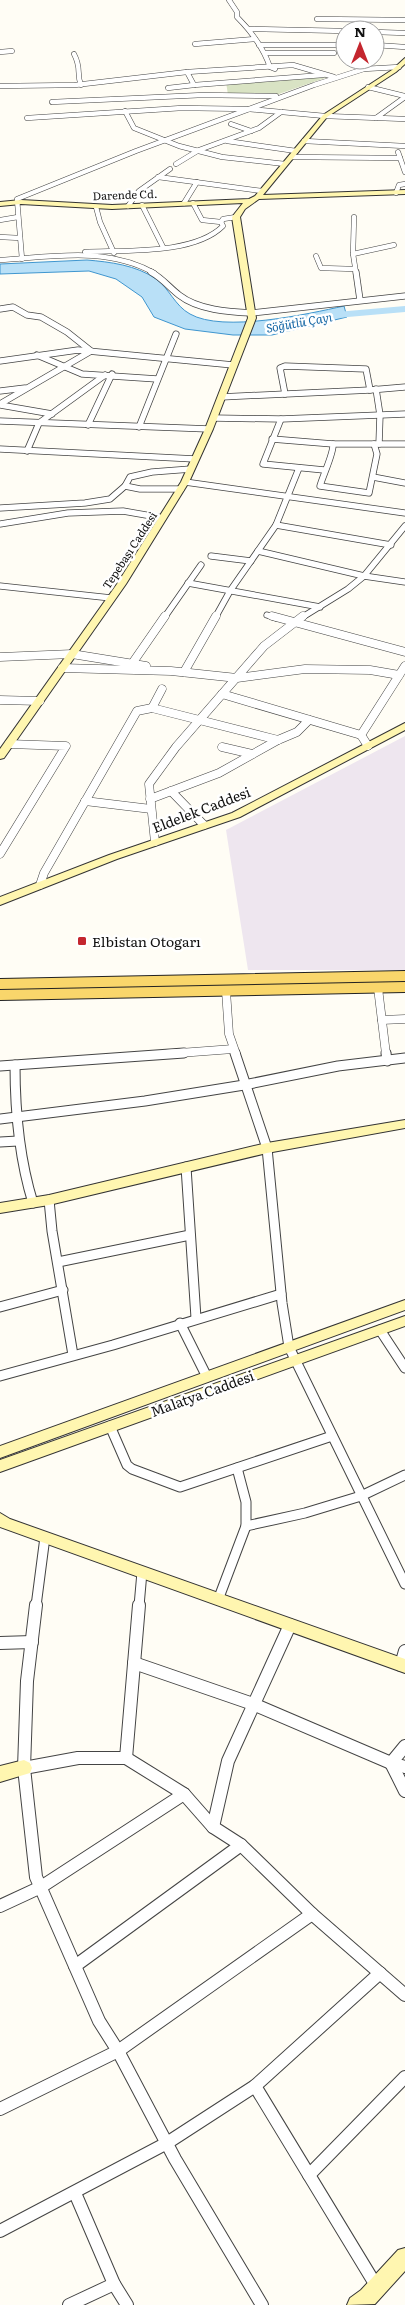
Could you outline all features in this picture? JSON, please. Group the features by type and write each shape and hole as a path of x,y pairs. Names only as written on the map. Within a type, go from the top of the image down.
{"main road":[{"path":"0,984 405,976"},
{"path":"0,995 405,987"}],"street":[{"path":"229,0 237,12 237,17 249,29 265,53 270,67"},
{"path":"317,19 405,20"},
{"path":"249,29 335,31"},
{"path":"385,32 405,33"},
{"path":"195,44 255,38"},
{"path":"259,45 335,45"},
{"path":"385,46 405,47"},
{"path":"0,52 12,51"},
{"path":"265,53 334,53"},
{"path":"74,54 80,65 81,85"},
{"path":"22,259 17,202 18,199 27,194 334,78 364,70 403,64"},
{"path":"252,316 236,217 238,212 262,191 325,116 403,64"},
{"path":"46,92 81,85 188,72 293,65 334,78"},
{"path":"270,67 298,77"},
{"path":"219,69 222,82"},
{"path":"188,72 194,85"},
{"path":"168,88 222,82 325,75"},
{"path":"110,82 114,100"},
{"path":"0,86 46,92 81,101"},
{"path":"368,87 405,97"},
{"path":"52,102 203,95 281,97"},
{"path":"376,118 405,97"},
{"path":"27,118 182,108 248,109 325,116 405,118"},
{"path":"125,111 134,128 164,141 222,157 285,164"},
{"path":"176,164 198,150 251,131 269,122 281,112"},
{"path":"231,124 251,131"},
{"path":"253,145 260,138"},
{"path":"226,141 293,154 346,159 400,158"},
{"path":"304,141 405,146"},
{"path":"396,145 405,172"},
{"path":"128,206 139,191 170,169"},
{"path":"158,177 262,191"},
{"path":"184,203 197,182"},
{"path":"396,193 399,185 405,184"},
{"name":"Darende Cd.","path":"0,204 17,202 96,207 142,206 405,192"},
{"path":"193,203 200,220 204,222 221,222 228,218 236,217"},
{"path":"142,206 162,247"},
{"path":"96,207 111,250 118,259"},
{"path":"0,220 18,217"},
{"path":"354,217 354,270 360,300"},
{"path":"62,256 79,252 162,247 190,243 213,236 224,226 221,222"},
{"path":"0,237 20,238"},
{"path":"353,254 394,245"},
{"path":"0,260 62,256 118,259 145,268 166,282 184,298 252,316 360,300 405,296"},
{"path":"316,256 324,269 354,270"},
{"path":"0,309 13,308 27,315 41,317 67,332 92,351"},
{"name":"Tepebaşı Caddesi","path":"0,756 111,598 183,485 209,429 233,365 246,339 252,316"},
{"path":"139,427 176,334"},
{"path":"0,404 92,351"},
{"path":"0,361 37,355 92,351 233,365"},
{"path":"37,355 82,374 112,374 157,379"},
{"path":"285,394 280,368 285,366 366,369 380,415 377,454 369,492 320,486 324,470 334,450 333,444"},
{"path":"88,425 112,374"},
{"path":"27,451 39,423 105,375"},
{"path":"0,391 29,387"},
{"path":"221,397 405,387"},
{"path":"0,404 52,414"},
{"path":"213,418 281,419 405,414"},
{"path":"281,419 263,464 324,470"},
{"path":"0,421 209,429"},
{"path":"272,439 333,444 405,444"},
{"path":"0,449 195,459"},
{"path":"184,672 230,591 276,525 299,468"},
{"path":"0,508 85,503 110,499 125,486 130,477 142,473 191,469"},
{"path":"372,477 405,483"},
{"path":"125,486 140,489 183,485 288,496 405,513"},
{"path":"0,524 68,513 123,512 163,518"},
{"path":"276,525 391,545"},
{"path":"155,842 149,784 176,747 264,646 292,623 320,607 364,576 405,526"},
{"path":"258,552 364,576 405,582"},
{"path":"211,556 251,561"},
{"path":"127,670 200,565"},
{"path":"188,583 320,607"},
{"path":"0,586 111,598"},
{"path":"267,615 405,652"},
{"path":"0,658 72,654 184,672 237,678 306,669 403,670"},
{"path":"62,668 171,670"},
{"path":"360,735 403,670"},
{"path":"152,708 162,689"},
{"path":"222,694 360,735 368,746"},
{"path":"0,700 40,701"},
{"path":"40,886 44,873 137,711 152,708 278,740"},
{"path":"150,799 219,773 278,740 297,732 309,720"},
{"name":"Eldelek Caddesi","path":"0,901 155,842 236,814 405,726"},
{"path":"0,854 66,746 9,744"},
{"path":"222,747 252,754"},
{"path":"171,791 204,825"},
{"path":"85,801 151,809"},
{"path":"378,988 387,1061"},
{"path":"226,991 229,1034 244,1085 267,1148 281,1294 292,1353 405,1584"},
{"path":"382,1020 405,1019"},
{"path":"0,1066 233,1049"},
{"path":"0,1119 244,1085 338,1066 405,1058"},
{"path":"15,1066 15,1118 18,1141 24,1178 33,1203"},
{"path":"0,1208 49,1200 267,1148 405,1124"},
{"path":"0,1142 18,1141"},
{"path":"186,1167 196,1318"},
{"path":"49,1200 52,1231 73,1355"},
{"path":"58,1262 190,1235"},
{"path":"0,1307 63,1290"},
{"path":"0,1376 281,1294"},
{"path":"0,1452 207,1377 292,1353 405,1305"},
{"name":"Malatya Caddesi","path":"0,1466 110,1426 292,1353 380,1330 405,1321"},
{"path":"180,1323 207,1377"},
{"path":"380,1330 405,1368"},
{"path":"110,1426 127,1465 132,1469 180,1488 332,1436"},
{"path":"218,1600 246,1526 246,1502 237,1468"},
{"path":"246,1526 305,1513 361,1496 405,1475"},
{"path":"2,1521 218,1600 404,1661"},
{"path":"45,1537 27,1681 24,1768 36,1877 99,2021 118,2051 167,2143 262,2305"},
{"path":"126,1758 142,1572"},
{"path":"213,1827 228,1761 290,1625"},
{"path":"0,1643 32,1642"},
{"path":"134,1663 253,1704 391,1763 405,1767"},
{"path":"391,1763 405,1746"},
{"path":"0,1774 78,1758 126,1758 184,1794 213,1827 241,1845 312,1914 405,1995"},
{"path":"391,1763 405,1791"},
{"path":"0,1906 41,1887 184,1794"},
{"path":"75,1966 241,1845"},
{"path":"0,2109 118,2051 312,1914"},
{"path":"0,2231 167,2143 255,2086 380,1973"},
{"path":"309,2175 405,2077"},
{"path":"255,2086 378,2287"},
{"path":"75,2193 114,2284 127,2305"},
{"path":"357,2305 378,2287 405,2257"},
{"path":"69,2305 114,2284"}],"shaded area":[{"path":"405,736 405,970 248,970 226,830"}],"green space":[{"path":"328,77 276,95 228,95 226,82"}],"water":[{"path":"87,260 123,265 148,274 165,287 185,311 205,319 223,322 266,320 344,306 347,317 272,335 233,335 185,329 154,317 142,297 116,279 89,271 0,274 0,264"}],"waterway":[{"name":"Söğütlü Çayı","path":"325,316 405,309"}],"place":[{"name":"Elbistan Otogarı","path":"82,941"}]}
